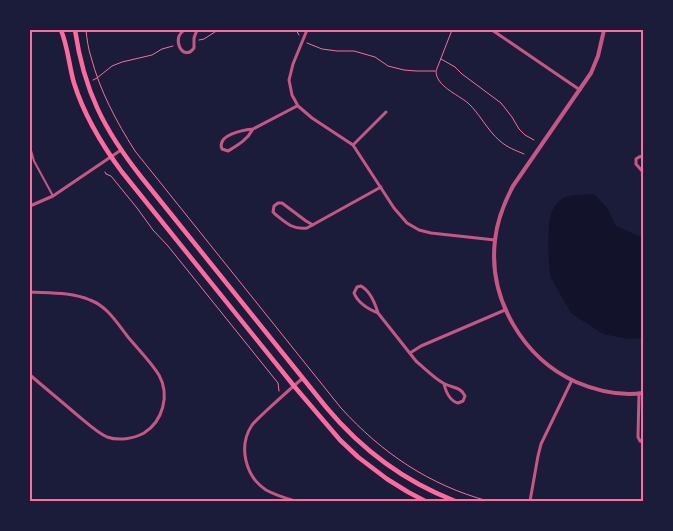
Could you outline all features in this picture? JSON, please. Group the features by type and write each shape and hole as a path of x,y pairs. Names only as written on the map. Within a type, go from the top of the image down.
{"main road":[{"path":"61,30 75,85 83,106 111,157 336,436 358,457 397,486 424,501"},
{"path":"75,30 88,88 103,122 121,150 303,378 339,422 372,453 413,481 455,501"}],"street":[{"path":"185,30 178,37 182,51 187,53 194,48 197,30"},
{"path":"307,30 293,64 290,80 292,95 298,106 312,118 353,145 394,208 407,223 419,230 431,233 495,240"},
{"path":"492,30 580,90"},
{"path":"604,30 598,56 591,73 512,186 501,213 495,240 495,270 505,310 521,338 535,354 560,374 590,387 608,392 641,393 638,437 643,442"},
{"path":"253,130 250,136 243,142 228,151 220,146 220,142 223,139 246,130 253,130 298,106"},
{"path":"353,145 386,112"},
{"path":"30,206 53,196 121,150"},
{"path":"643,156 636,159 636,164 643,172"},
{"path":"313,225 306,222 282,203 274,206 273,212 291,226 299,229 307,228 313,225 381,188"},
{"path":"378,312 371,310 357,299 354,293 357,287 361,286 366,289 378,312 423,368 444,384 462,390 465,396 463,401 458,404 454,402 444,384"},
{"path":"30,292 74,295 92,300 101,306 114,319 158,374 164,391 164,404 157,420 145,432 129,439 112,438 91,427 30,375"},
{"path":"410,353 421,346 505,310"},
{"path":"295,501 262,487 250,472 246,462 245,450 247,436 253,425 303,378"},
{"path":"530,501 541,444 572,380"}],"lane":[{"path":"30,147 34,161 53,196"}],"path":[{"path":"86,30 90,56 106,101 134,151 351,420 371,439 417,472 456,490 488,501"},
{"path":"194,41 204,39 218,30"},
{"path":"452,30 440,59 436,75 448,89 468,103 498,139 509,148 524,154"},
{"path":"302,40 322,48 354,51 375,57 388,66 404,70 416,72 436,71"},
{"path":"92,80 112,66 179,45"},
{"path":"440,59 455,67 501,104 519,129 534,140"},
{"path":"105,172 111,176 278,384 279,391"}],"shaded area":[{"path":"594,194 608,209 616,226 639,236 643,235 643,338 628,339 603,334 571,313 551,278 548,232 553,209 559,201 567,197"}]}
